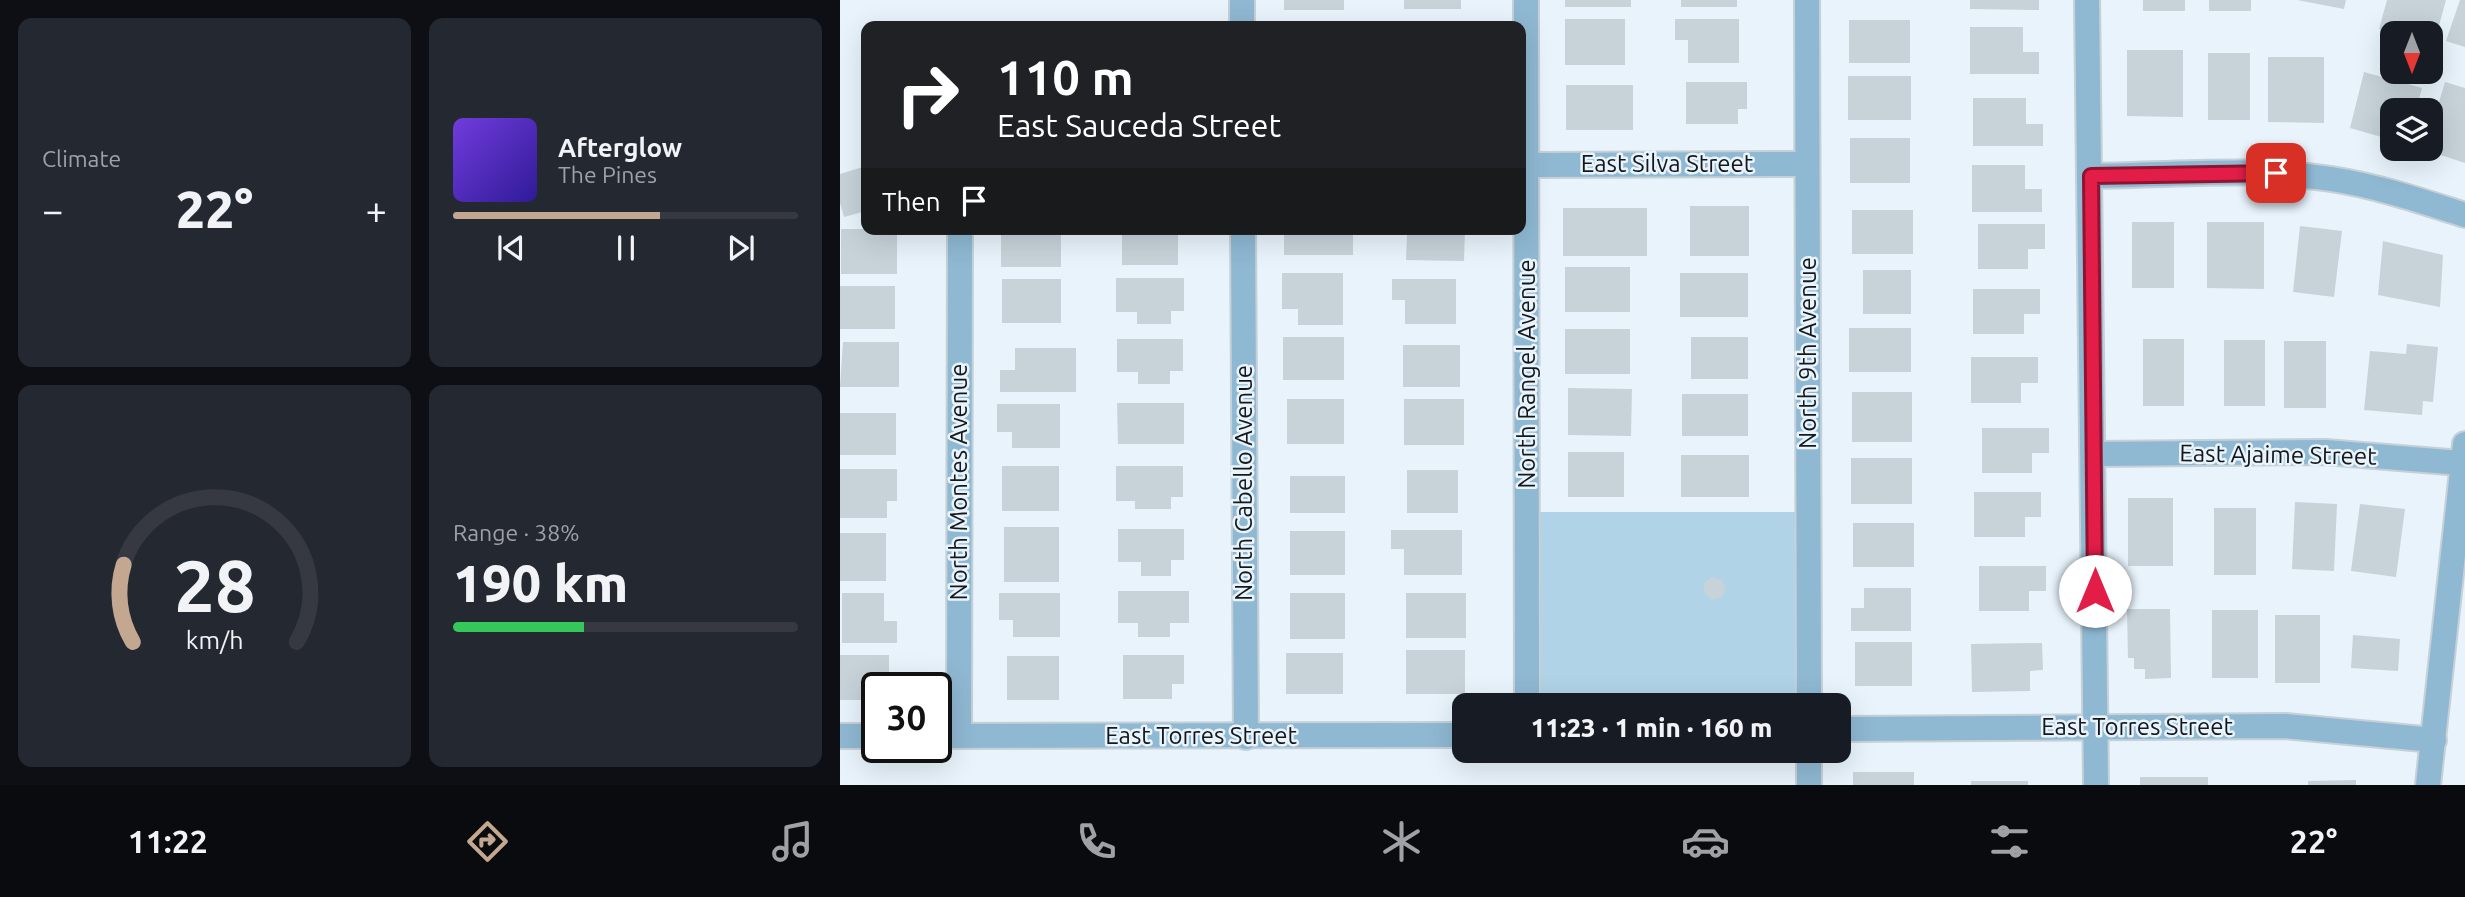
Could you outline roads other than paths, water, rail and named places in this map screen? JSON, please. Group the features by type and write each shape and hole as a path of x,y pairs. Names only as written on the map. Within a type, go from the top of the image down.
{"street":[{"path":"1242,0 1242,21"},
{"name":"North Rangel Avenue","path":"1526,0 1527,693"},
{"name":"North 9th Avenue","path":"1807,0 1809,693"},
{"path":"2087,0 2096,785"},
{"name":"East Silva Street","path":"1527,164 1807,164"},
{"path":"2091,176 2276,173 2330,179 2385,190 2465,215"},
{"name":"North Montes Avenue","path":"950,672 960,235"},
{"name":"North Cabello Avenue","path":"1243,235 1245,737"},
{"name":"East Ajaime Street","path":"2094,454 2463,454"},
{"path":"2428,785 2463,454"},
{"name":"East Torres Street","path":"1851,729 2285,726 2434,740"},
{"name":"East Torres Street","path":"952,736 1452,735"},
{"path":"840,736 861,736"},
{"path":"1809,763 1809,785"}]}
